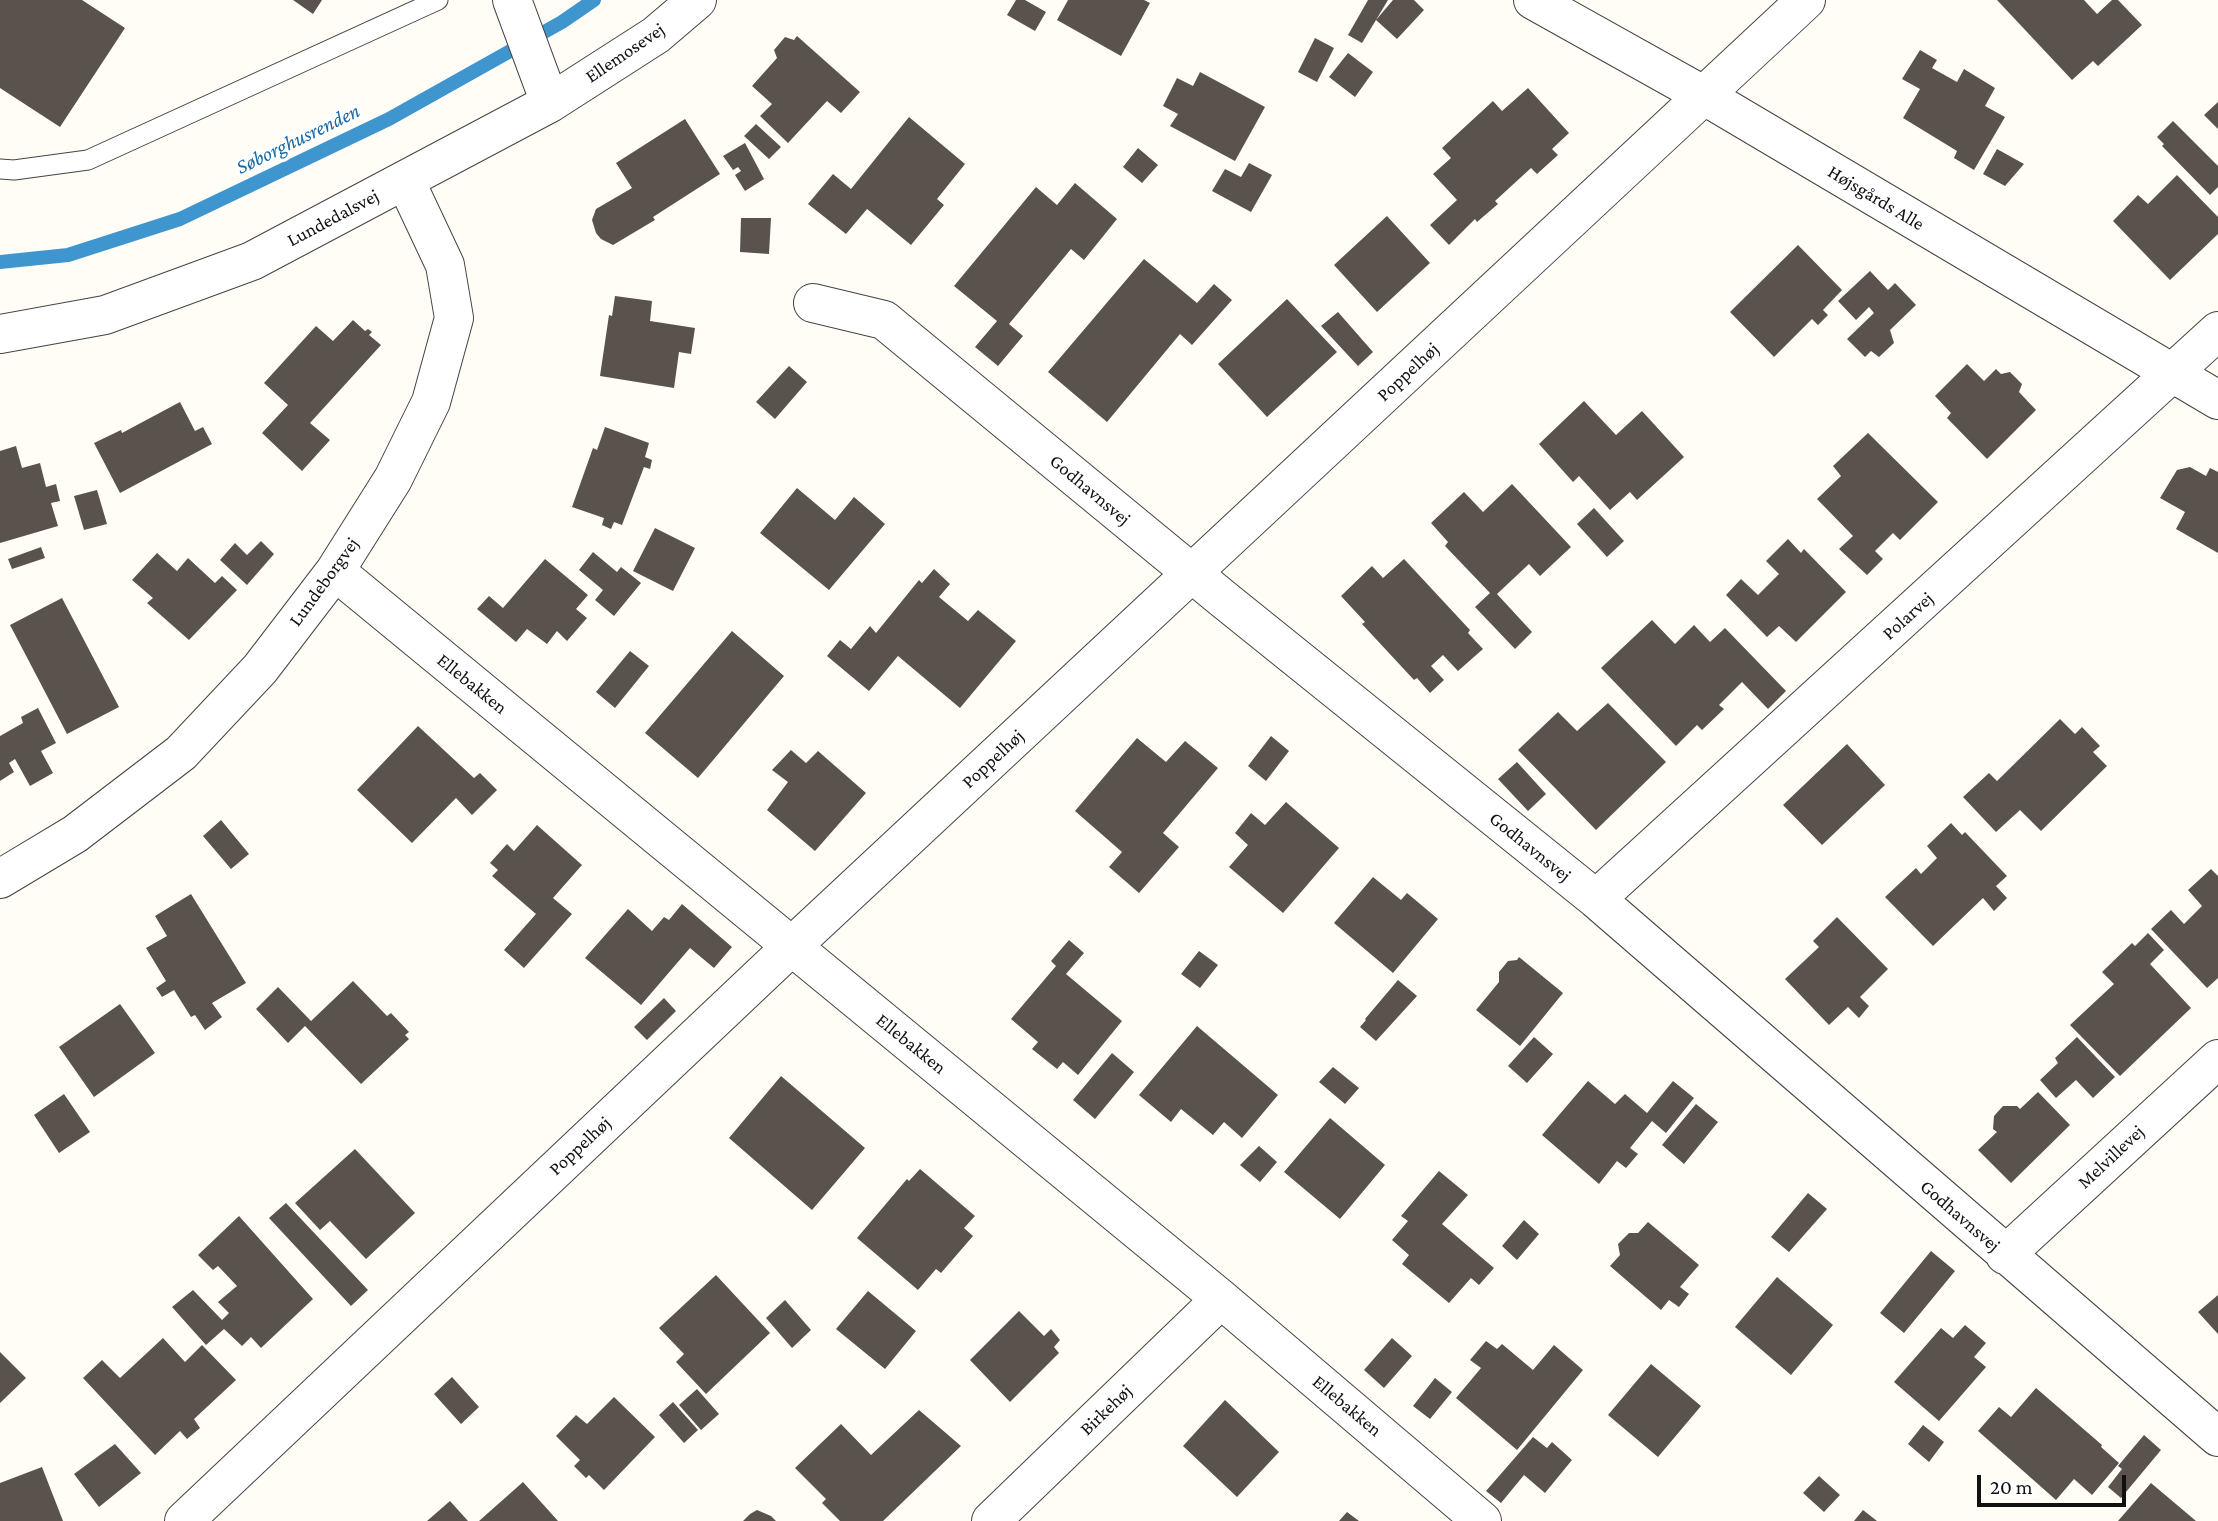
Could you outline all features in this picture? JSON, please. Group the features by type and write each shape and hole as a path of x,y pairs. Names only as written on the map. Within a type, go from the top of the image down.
{"street":[{"path":"512,0 550,103"},
{"name":"Ellemosevej","path":"550,103 656,35 697,0"},
{"name":"Højsgårds Alle","path":"1533,0 1703,95 2218,400"},
{"name":"Poppelhøj","path":"184,1521 792,946 1806,0"},
{"name":"Lundedalsvej","path":"0,334 105,315 252,261 550,103"},
{"name":"Lundeborgvej","path":"0,879 75,834 181,753 260,669 335,571 393,479 431,402 454,318 445,265 405,180"},
{"name":"Godhavnsvej","path":"813,303 884,320 1192,574 1596,899 2218,1437"},
{"name":"Polarvej","path":"1596,899 2218,331"},
{"name":"Ellebakken","path":"335,571 1221,1299 1482,1521"},
{"name":"Melvillevej","path":"2005,1255 2218,1059"},
{"name":"Birkehøj","path":"991,1521 1221,1299"}],"lane":[{"path":"0,169 13,170 88,160 438,0"}],"building":[{"path":"0,0 82,0 125,28 60,127 0,88"},
{"path":"293,0 322,0 313,14"},
{"path":"1016,0 1025,0 1046,12 1035,31 1007,15"},
{"path":"1068,0 1144,0 1150,3 1121,56 1057,20"},
{"path":"1368,0 1388,0 1362,43 1348,35"},
{"path":"1393,0 1414,0 1424,10 1397,39 1376,20"},
{"path":"1997,0 2084,0 2097,14 2112,0 2118,0 2142,25 2098,66 2093,61 2072,80"},
{"path":"797,36 860,92 841,113 827,101 788,143 760,116 772,104 752,86 777,58 774,50 785,37 794,40"},
{"path":"1315,38 1334,48 1317,82 1298,72"},
{"path":"1920,50 1937,60 1932,68 1957,82 1964,69 1995,88 1985,106 2005,117 1974,170 1954,158 1957,151 1903,118 1920,89 1902,79"},
{"path":"1348,53 1373,72 1355,97 1329,77"},
{"path":"1200,72 1265,107 1235,161 1170,126 1178,114 1163,106 1177,78 1193,86"},
{"path":"1528,88 1569,133 1552,149 1558,155 1537,174 1531,168 1495,201 1498,204 1477,222 1475,219 1449,245 1430,225 1457,200 1433,174 1451,158 1442,148 1493,101 1502,111"},
{"path":"2218,102 2218,129 2204,115"},
{"path":"909,117 965,164 937,199 944,205 911,245 867,209 846,234 808,204 833,174 851,189"},
{"path":"685,119 720,174 653,217 655,220 613,245 601,239 592,220 596,209 632,188 616,163"},
{"path":"2173,121 2218,166 2218,187 2210,195 2162,146 2164,144 2157,137"},
{"path":"756,124 781,147 769,159 744,136"},
{"path":"745,143 764,179 745,191 735,175 741,171 738,167 733,170 723,156"},
{"path":"1138,148 1158,165 1142,183 1123,167"},
{"path":"1997,149 2024,164 2005,186 1983,174"},
{"path":"1249,163 1272,175 1251,212 1212,191 1225,169 1241,177"},
{"path":"2177,175 2218,217 2218,234 2170,280 2113,221 2138,195 2148,204"},
{"path":"1075,183 1117,219 1084,260 1071,249 1009,324 1023,336 998,366 975,347 997,321 954,286 1036,187 1057,205"},
{"path":"1387,216 1430,263 1377,312 1334,265"},
{"path":"741,218 771,218 769,254 740,252"},
{"path":"1798,245 1842,290 1823,310 1828,315 1818,325 1812,319 1774,357 1730,312"},
{"path":"1144,259 1197,303 1214,284 1232,300 1192,345 1180,334 1107,422 1048,372"},
{"path":"1870,271 1888,290 1895,283 1916,305 1890,330 1894,343 1879,357 1871,351 1865,357 1847,339 1874,313 1869,307 1856,320 1838,301"},
{"path":"615,296 652,301 650,321 695,328 691,354 679,352 674,388 600,376 609,315 612,316"},
{"path":"1287,299 1337,352 1267,417 1218,364"},
{"path":"1338,312 1373,352 1358,366 1321,326"},
{"path":"353,320 365,331 368,329 372,332 369,335 381,345 310,423 330,440 302,471 262,433 288,405 264,383 316,326 333,341"},
{"path":"1967,364 1984,381 1996,369 2001,374 2010,372 2022,384 2019,392 2036,410 1987,459 1947,418 1951,413 1935,396"},
{"path":"789,366 807,382 775,419 756,402"},
{"path":"1584,401 1616,435 1642,411 1684,457 1637,500 1630,492 1610,510 1579,476 1573,482 1539,444"},
{"path":"180,402 195,431 203,427 212,444 120,493 94,443 121,430 122,433"},
{"path":"605,427 649,443 645,457 652,460 650,469 644,467 622,525 614,522 611,529 602,525 604,518 572,507 593,448 597,450"},
{"path":"1868,433 1938,502 1900,540 1893,533 1875,551 1883,559 1867,575 1839,549 1853,536 1817,499 1841,476 1833,466"},
{"path":"16,446 22,468 40,463 46,487 56,484 60,501 51,503 58,526 0,543 0,451"},
{"path":"2190,467 2206,476 2210,468 2218,472 2218,553 2176,529 2185,512 2160,498 2177,470"},
{"path":"1512,484 1571,547 1540,576 1529,564 1497,594 1532,632 1515,649 1475,607 1490,593 1445,546 1448,542 1431,523 1464,492 1483,512"},
{"path":"797,488 835,520 854,497 885,524 829,590 760,533"},
{"path":"97,490 107,524 84,530 74,496"},
{"path":"1594,508 1624,541 1607,557 1577,524"},
{"path":"655,528 695,548 673,591 633,571"},
{"path":"1788,539 1801,553 1804,549 1846,592 1796,642 1779,626 1767,637 1726,595 1741,579 1758,595 1779,574 1766,561"},
{"path":"261,541 274,554 247,585 220,560 235,543 247,555"},
{"path":"41,547 45,558 12,569 8,559"},
{"path":"593,552 617,572 621,567 641,583 614,616 595,600 603,590 579,570"},
{"path":"157,553 177,571 188,558 215,583 222,576 237,590 189,640 147,603 153,598 132,580"},
{"path":"545,559 588,595 576,609 587,618 567,641 557,631 547,644 527,629 516,642 477,609 489,596 503,608"},
{"path":"1404,559 1470,630 1468,633 1483,649 1458,671 1443,655 1431,666 1444,680 1430,693 1417,678 1414,680 1362,624 1365,622 1341,596 1372,566 1383,578"},
{"path":"934,569 950,584 939,597 968,621 978,610 1016,641 960,708 898,656 869,691 827,656 840,640 851,649 870,626 876,633 919,580 922,583"},
{"path":"62,598 119,707 67,734 10,625"},
{"path":"1652,620 1675,644 1694,625 1710,642 1725,628 1786,691 1768,709 1742,682 1719,705 1724,709 1702,730 1697,725 1676,746 1601,668"},
{"path":"732,631 784,676 698,778 645,733"},
{"path":"630,651 649,666 615,708 596,692"},
{"path":"1608,703 1666,762 1596,830 1518,750 1558,712 1577,731"},
{"path":"38,708 56,743 41,751 53,773 30,786 15,759 9,763 14,772 0,781 0,736 23,723 21,717"},
{"path":"2060,719 2075,734 2082,727 2100,746 2093,752 2107,766 2041,831 2020,810 1996,832 1963,797 1989,773 1997,781"},
{"path":"418,726 474,778 480,773 497,790 472,815 456,798 412,843 357,790"},
{"path":"1271,736 1289,751 1266,781 1248,766"},
{"path":"1137,738 1166,762 1185,741 1218,768 1163,833 1179,847 1139,893 1109,867 1122,852 1075,811"},
{"path":"1847,744 1885,785 1822,845 1783,805"},
{"path":"791,750 806,763 818,751 866,793 815,851 767,810 788,782 772,770"},
{"path":"1517,762 1546,794 1528,811 1498,779"},
{"path":"1286,802 1339,848 1283,913 1229,867 1248,845 1235,833 1251,813 1265,825"},
{"path":"221,820 249,854 231,869 203,836"},
{"path":"1951,823 1962,835 1965,832 2007,876 1996,886 2007,898 1994,911 1983,898 1933,946 1885,897 1916,868 1921,874 1937,858 1927,846"},
{"path":"537,825 582,865 553,898 572,914 524,968 504,950 536,914 492,876 498,870 490,863 507,844 514,851"},
{"path":"2211,869 2218,876 2218,978 2207,988 2151,929 2171,910 2184,924 2202,906 2188,890"},
{"path":"1373,877 1401,900 1407,893 1438,919 1393,973 1334,923"},
{"path":"191,894 246,983 212,1003 222,1017 205,1030 195,1015 191,1017 174,990 162,997 156,988 166,981 146,948 167,936 155,916"},
{"path":"682,904 732,947 714,968 690,948 641,1005 585,958 628,909 652,931 664,917 669,920"},
{"path":"1837,917 1888,969 1860,997 1869,1006 1859,1018 1848,1007 1829,1025 1785,979 1819,947 1813,941"},
{"path":"2148,933 2164,950 2150,964 2191,1008 2120,1076 2070,1025 2114,984 2102,972 2132,943 2135,946"},
{"path":"1069,940 1084,953 1066,974 1122,1021 1078,1075 1063,1062 1057,1069 1032,1049 1038,1042 1011,1019 1056,966 1051,961"},
{"path":"1199,951 1218,965 1200,988 1181,974"},
{"path":"1519,957 1563,993 1520,1046 1476,1010 1499,982 1499,972 1508,961 1517,960"},
{"path":"1398,980 1417,996 1376,1041 1360,1027"},
{"path":"353,981 387,1016 391,1013 409,1032 405,1035 409,1039 361,1084 305,1026 288,1043 256,1009 278,987 311,1021"},
{"path":"664,998 676,1011 647,1040 634,1027"},
{"path":"120,1004 155,1053 94,1097 59,1047"},
{"path":"1197,1026 1278,1095 1242,1138 1224,1122 1213,1135 1181,1109 1171,1122 1139,1095"},
{"path":"1534,1037 1553,1054 1527,1083 1508,1066"},
{"path":"2077,1037 2115,1077 2093,1098 2076,1080 2056,1098 2040,1080 2058,1063 2055,1058"},
{"path":"1112,1053 1134,1072 1095,1119 1073,1100"},
{"path":"1333,1067 1359,1088 1345,1104 1319,1082"},
{"path":"781,1076 865,1148 812,1210 729,1138"},
{"path":"1588,1081 1615,1104 1625,1094 1647,1113 1673,1081 1694,1098 1666,1133 1652,1121 1630,1148 1638,1154 1626,1168 1617,1161 1599,1184 1542,1135"},
{"path":"2038,1092 2070,1125 2011,1183 1978,1150 1997,1132 1993,1129 1994,1116 2003,1106 2017,1106 2020,1109"},
{"path":"64,1094 90,1132 59,1153 34,1115"},
{"path":"1696,1104 1718,1122 1684,1164 1662,1145"},
{"path":"1330,1118 1385,1165 1340,1219 1284,1172"},
{"path":"1259,1146 1277,1162 1260,1182 1240,1165"},
{"path":"355,1149 415,1213 366,1259 330,1221 320,1230 295,1203"},
{"path":"920,1169 975,1216 964,1228 973,1236 941,1273 936,1269 918,1290 857,1238 907,1179 909,1181"},
{"path":"1439,1171 1468,1195 1442,1224 1494,1268 1479,1285 1471,1278 1449,1303 1402,1264 1409,1255 1392,1240 1408,1221 1401,1216"},
{"path":"1808,1193 1827,1209 1789,1252 1771,1237"},
{"path":"286,1203 368,1290 351,1306 269,1218"},
{"path":"239,1216 313,1299 261,1348 251,1337 242,1346 224,1329 206,1345 172,1307 193,1290 222,1320 229,1313 218,1302 237,1286 218,1266 213,1270 198,1255"},
{"path":"1524,1220 1539,1234 1517,1260 1502,1246"},
{"path":"1648,1222 1699,1265 1680,1287 1689,1294 1679,1307 1669,1300 1661,1310 1610,1266 1620,1255 1618,1244 1629,1233 1638,1233"},
{"path":"1931,1251 1955,1271 1904,1333 1880,1313"},
{"path":"716,1275 770,1333 706,1394 676,1362 684,1354 659,1328"},
{"path":"1777,1277 1833,1325 1791,1375 1735,1327"},
{"path":"868,1291 916,1331 885,1369 836,1329"},
{"path":"2218,1295 2218,1334 2198,1312"},
{"path":"785,1300 811,1330 792,1348 766,1318"},
{"path":"1019,1311 1044,1336 1051,1329 1060,1340 1054,1347 1059,1353 1010,1402 970,1360"},
{"path":"1965,1325 1986,1343 1974,1357 1986,1367 1939,1421 1894,1382 1941,1328 1953,1338"},
{"path":"163,1338 185,1362 202,1345 236,1380 194,1419 200,1428 187,1439 180,1431 155,1455 83,1378 102,1360 120,1378"},
{"path":"1392,1338 1412,1356 1384,1388 1364,1370"},
{"path":"1486,1341 1497,1349 1502,1344 1533,1370 1554,1345 1583,1370 1517,1450 1456,1398 1481,1368 1470,1360"},
{"path":"0,1352 26,1378 0,1403"},
{"path":"1651,1364 1701,1406 1658,1457 1608,1415"},
{"path":"452,1377 479,1407 461,1424 434,1394"},
{"path":"1435,1378 1452,1392 1430,1419 1413,1406"},
{"path":"2036,1388 2119,1463 2092,1495 2074,1479 2056,1500 1978,1431 1999,1407 2011,1417"},
{"path":"697,1389 719,1414 701,1430 679,1405"},
{"path":"614,1397 655,1437 604,1490 589,1475 586,1478 574,1466 580,1460 556,1436 576,1415 587,1424"},
{"path":"1225,1400 1279,1452 1237,1497 1183,1446"},
{"path":"673,1402 698,1430 684,1443 659,1415"},
{"path":"919,1410 961,1446 883,1521 840,1521 822,1503 826,1499 795,1468 841,1424 871,1455"},
{"path":"1923,1425 1944,1442 1929,1462 1908,1444"},
{"path":"2144,1435 2161,1450 2121,1498 2108,1487 2122,1469 2118,1466"},
{"path":"1533,1437 1547,1448 1552,1442 1572,1460 1545,1493 1524,1475 1501,1503 1486,1491"},
{"path":"115,1444 141,1473 99,1507 74,1474"},
{"path":"42,1467 63,1521 0,1521 0,1483"},
{"path":"1819,1476 1840,1495 1824,1512 1803,1493"},
{"path":"523,1482 558,1521 479,1521"},
{"path":"2151,1483 2196,1521 2118,1521"},
{"path":"450,1501 468,1521 427,1521"},
{"path":"757,1510 771,1516 776,1521 743,1521"},
{"path":"1863,1510 1877,1521 1854,1521"},
{"path":"1347,1512 1359,1521 1339,1521"}],"waterway":[{"name":"Søborghusrenden","path":"0,262 68,255 180,219 389,119 562,22 594,0"}]}
